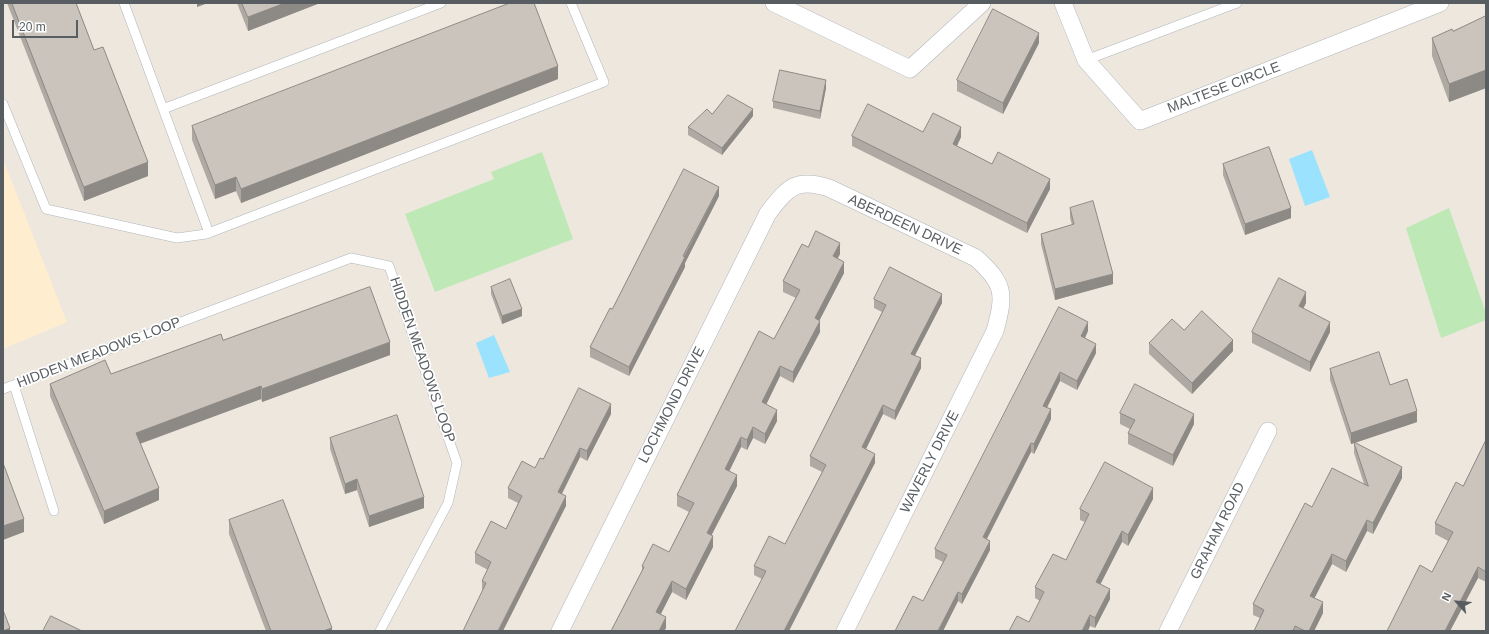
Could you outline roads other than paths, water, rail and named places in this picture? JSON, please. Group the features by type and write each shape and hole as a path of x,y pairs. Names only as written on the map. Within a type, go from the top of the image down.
{"street":[{"path":"774,3 910,69 982,3"},
{"name":"MALTESE CIRCLE","path":"1063,3 1086,60 1140,121 1440,3"},
{"name":"ABERDEEN DRIVE","path":"794,186 812,183 829,188 976,258 994,274 1001,290"},
{"name":"LOCHMOND DRIVE","path":"560,631 768,213 783,195 794,186"},
{"name":"WAVERLY DRIVE","path":"845,631 995,331 1001,308 1001,290"},
{"name":"GRAHAM ROAD","path":"1168,631 1268,431"}],"lane":[{"path":"124,3 209,233"},
{"path":"163,109 441,3"},
{"path":"3,104 46,209 177,238 209,233 604,82 570,3"},
{"path":"1086,60 1237,3"},
{"name":"HIDDEN MEADOWS LOOP","path":"3,389 351,258 390,266 457,463 448,503 380,631"},
{"path":"14,385 54,511"}],"water":[{"path":"1312,150 1330,197 1305,206 1289,159"},
{"path":"494,335 510,372 489,378 476,343"}]}
